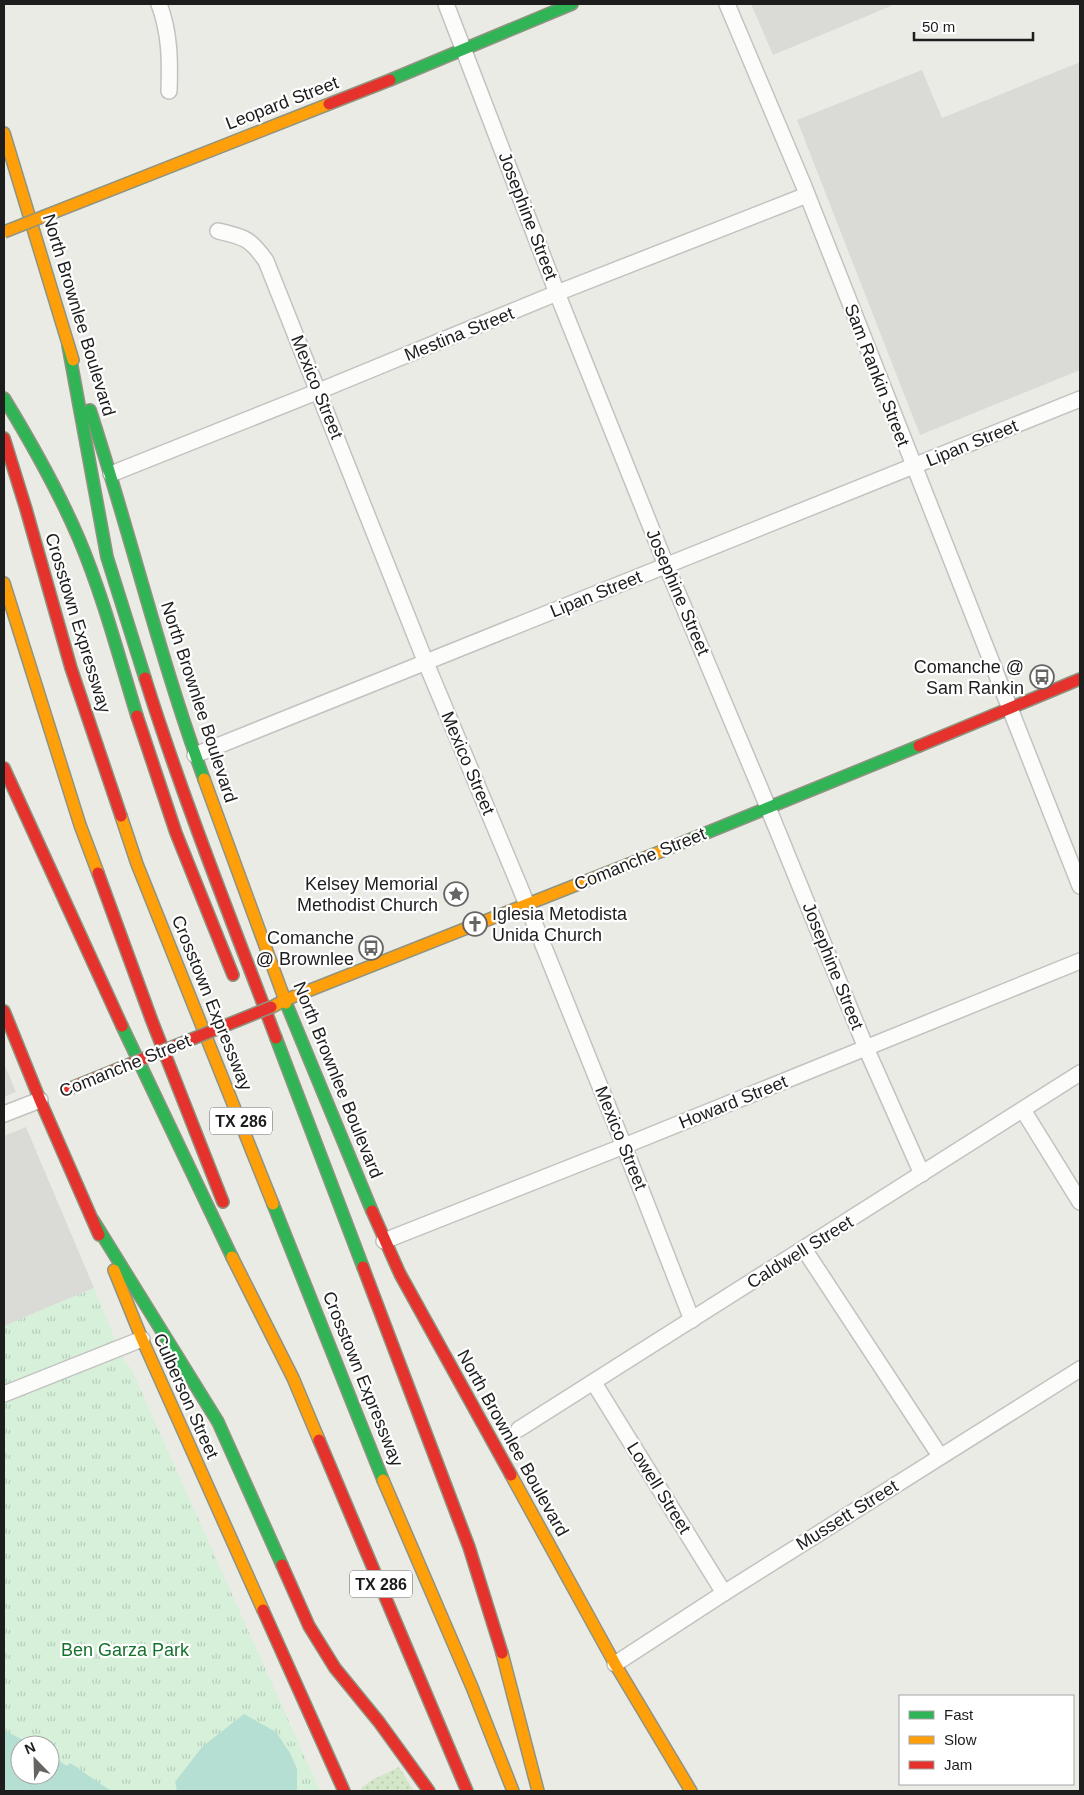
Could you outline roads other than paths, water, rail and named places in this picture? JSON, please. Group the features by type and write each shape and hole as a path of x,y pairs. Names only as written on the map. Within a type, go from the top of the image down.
{"main road":[{"name":"Leopard Street","path":"4,232 390,80 572,4"},
{"name":"North Brownlee Boulevard","path":"4,133 68,344 111,474 195,755 285,1000 384,1241 400,1274 615,1664 691,1791"},
{"path":"68,344 108,557 156,713 222,895 472,1556 506,1666 538,1791"},
{"path":"4,398 45,467 80,542 103,604 124,678 185,861 239,990"},
{"name":"Crosstown Expressway","path":"4,438 71,668 137,864 391,1500 472,1687 513,1791"},
{"name":"TX 286","path":"4,583 80,825 152,1021 228,1213"},
{"path":"4,591 10,603"},
{"name":"Comanche Street","path":"53,1095 285,1000 768,809 1080,679"},
{"path":"4,768 75,926 217,1228 293,1378"},
{"path":"247,1008 255,1026"},
{"name":"Culberson Street","path":"4,1012 53,1095 93,1220 142,1339 344,1791"},
{"path":"301,1137 434,1456"},
{"path":"93,1220 218,1422 309,1626 335,1668 379,1722 429,1791"},
{"name":"TX 286","path":"246,1259 293,1378 467,1791"}],"street":[{"path":"159,4 168,34 170,58 169,91"},
{"name":"Josephine Street","path":"446,4 557,293 666,565 866,1048 922,1174"},
{"name":"Sam Rankin Street","path":"727,4 807,195 1080,886"},
{"name":"Mestina Street","path":"111,474 319,392 557,293 807,195"},
{"name":"Mexico Street","path":"218,231 242,236 256,246 266,261 426,663 527,904 692,1320"},
{"name":"Lipan Street","path":"195,755 1080,399"},
{"name":"Howard Street","path":"384,1241 1080,961"},
{"name":"Caldwell Street","path":"519,1429 804,1250 1080,1073"},
{"name":"Comanche Street","path":"4,1114 53,1095"},
{"path":"1023,1110 1080,1202"},
{"path":"804,1250 940,1456"},
{"path":"4,1394 142,1339"},
{"name":"Mussett Street","path":"615,1664 724,1593 1080,1369"},
{"name":"Lowell Street","path":"594,1382 724,1593"}],"place":[{"name":"Comanche @ Sam Rankin","path":"1042,677"},
{"name":"Kelsey Memorial Methodist Church","path":"456,894"},
{"name":"Iglesia Metodista Unida Church","path":"475,924"},
{"name":"Comanche @ Brownlee","path":"371,948"}],"park label":[{"name":"Ben Garza Park","path":"125,1650"}]}
